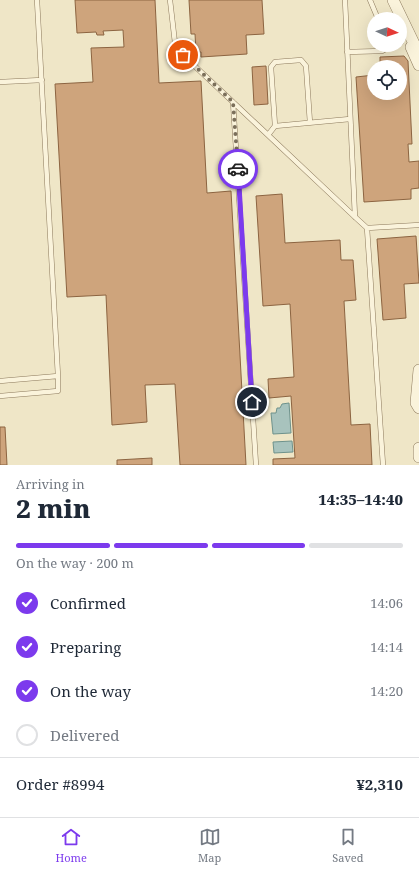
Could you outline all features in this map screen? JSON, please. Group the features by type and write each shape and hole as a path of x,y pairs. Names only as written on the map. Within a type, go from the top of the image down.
{"street":[{"path":"388,0 394,12"},
{"path":"393,0 419,54"},
{"path":"399,0 419,42"},
{"path":"407,40 419,65"},
{"path":"419,370 416,403 419,408"},
{"path":"419,448 419,457"}],"lane":[{"path":"0,396 58,391 37,0"},
{"path":"170,0 175,43 183,55 355,217 368,228 419,225"},
{"path":"345,0 355,217"},
{"path":"370,0 375,12"},
{"path":"347,52 367,51"},
{"path":"268,135 275,126 271,66 275,62 301,60 306,66 310,123"},
{"path":"0,82 42,80"},
{"path":"233,102 256,465"},
{"path":"275,126 350,120"},
{"path":"368,228 383,465"},
{"path":"0,380 58,376"}],"water":[{"path":"289,403 291,433 273,434 271,413 276,413 277,408 280,408 282,404"},
{"path":"292,441 293,452 274,453 273,442"}],"building":[{"path":"75,0 155,0 159,83 201,81 207,193 231,191 246,465 180,465 175,384 145,385 147,422 112,425 106,295 67,297 55,84 93,82 91,48 124,47 123,30 103,31 104,35 97,35 96,32 77,33"},
{"path":"189,0 262,0 264,34 246,35 247,54 201,57 201,52 196,52 195,34 191,34"},
{"path":"404,56 408,61 412,144 408,144 409,162 419,161 419,188 411,189 411,199 364,202 356,77 367,76 367,100 407,100 407,60 380,60 380,57"},
{"path":"266,66 268,104 254,105 252,67"},
{"path":"282,194 285,243 340,240 341,260 353,260 356,300 344,301 351,425 370,424 372,465 273,465 273,459 295,458 291,396 269,398 268,379 294,377 290,304 263,306 256,196"},
{"path":"416,236 419,283 404,284 406,318 383,320 377,239"},
{"path":"0,427 5,427 7,465 0,465"},
{"path":"152,458 152,465 117,465 117,460"}],"way so far":[{"path":"183,55 233,102 238,169"}],"route":[{"path":"238,169 252,402"}]}
